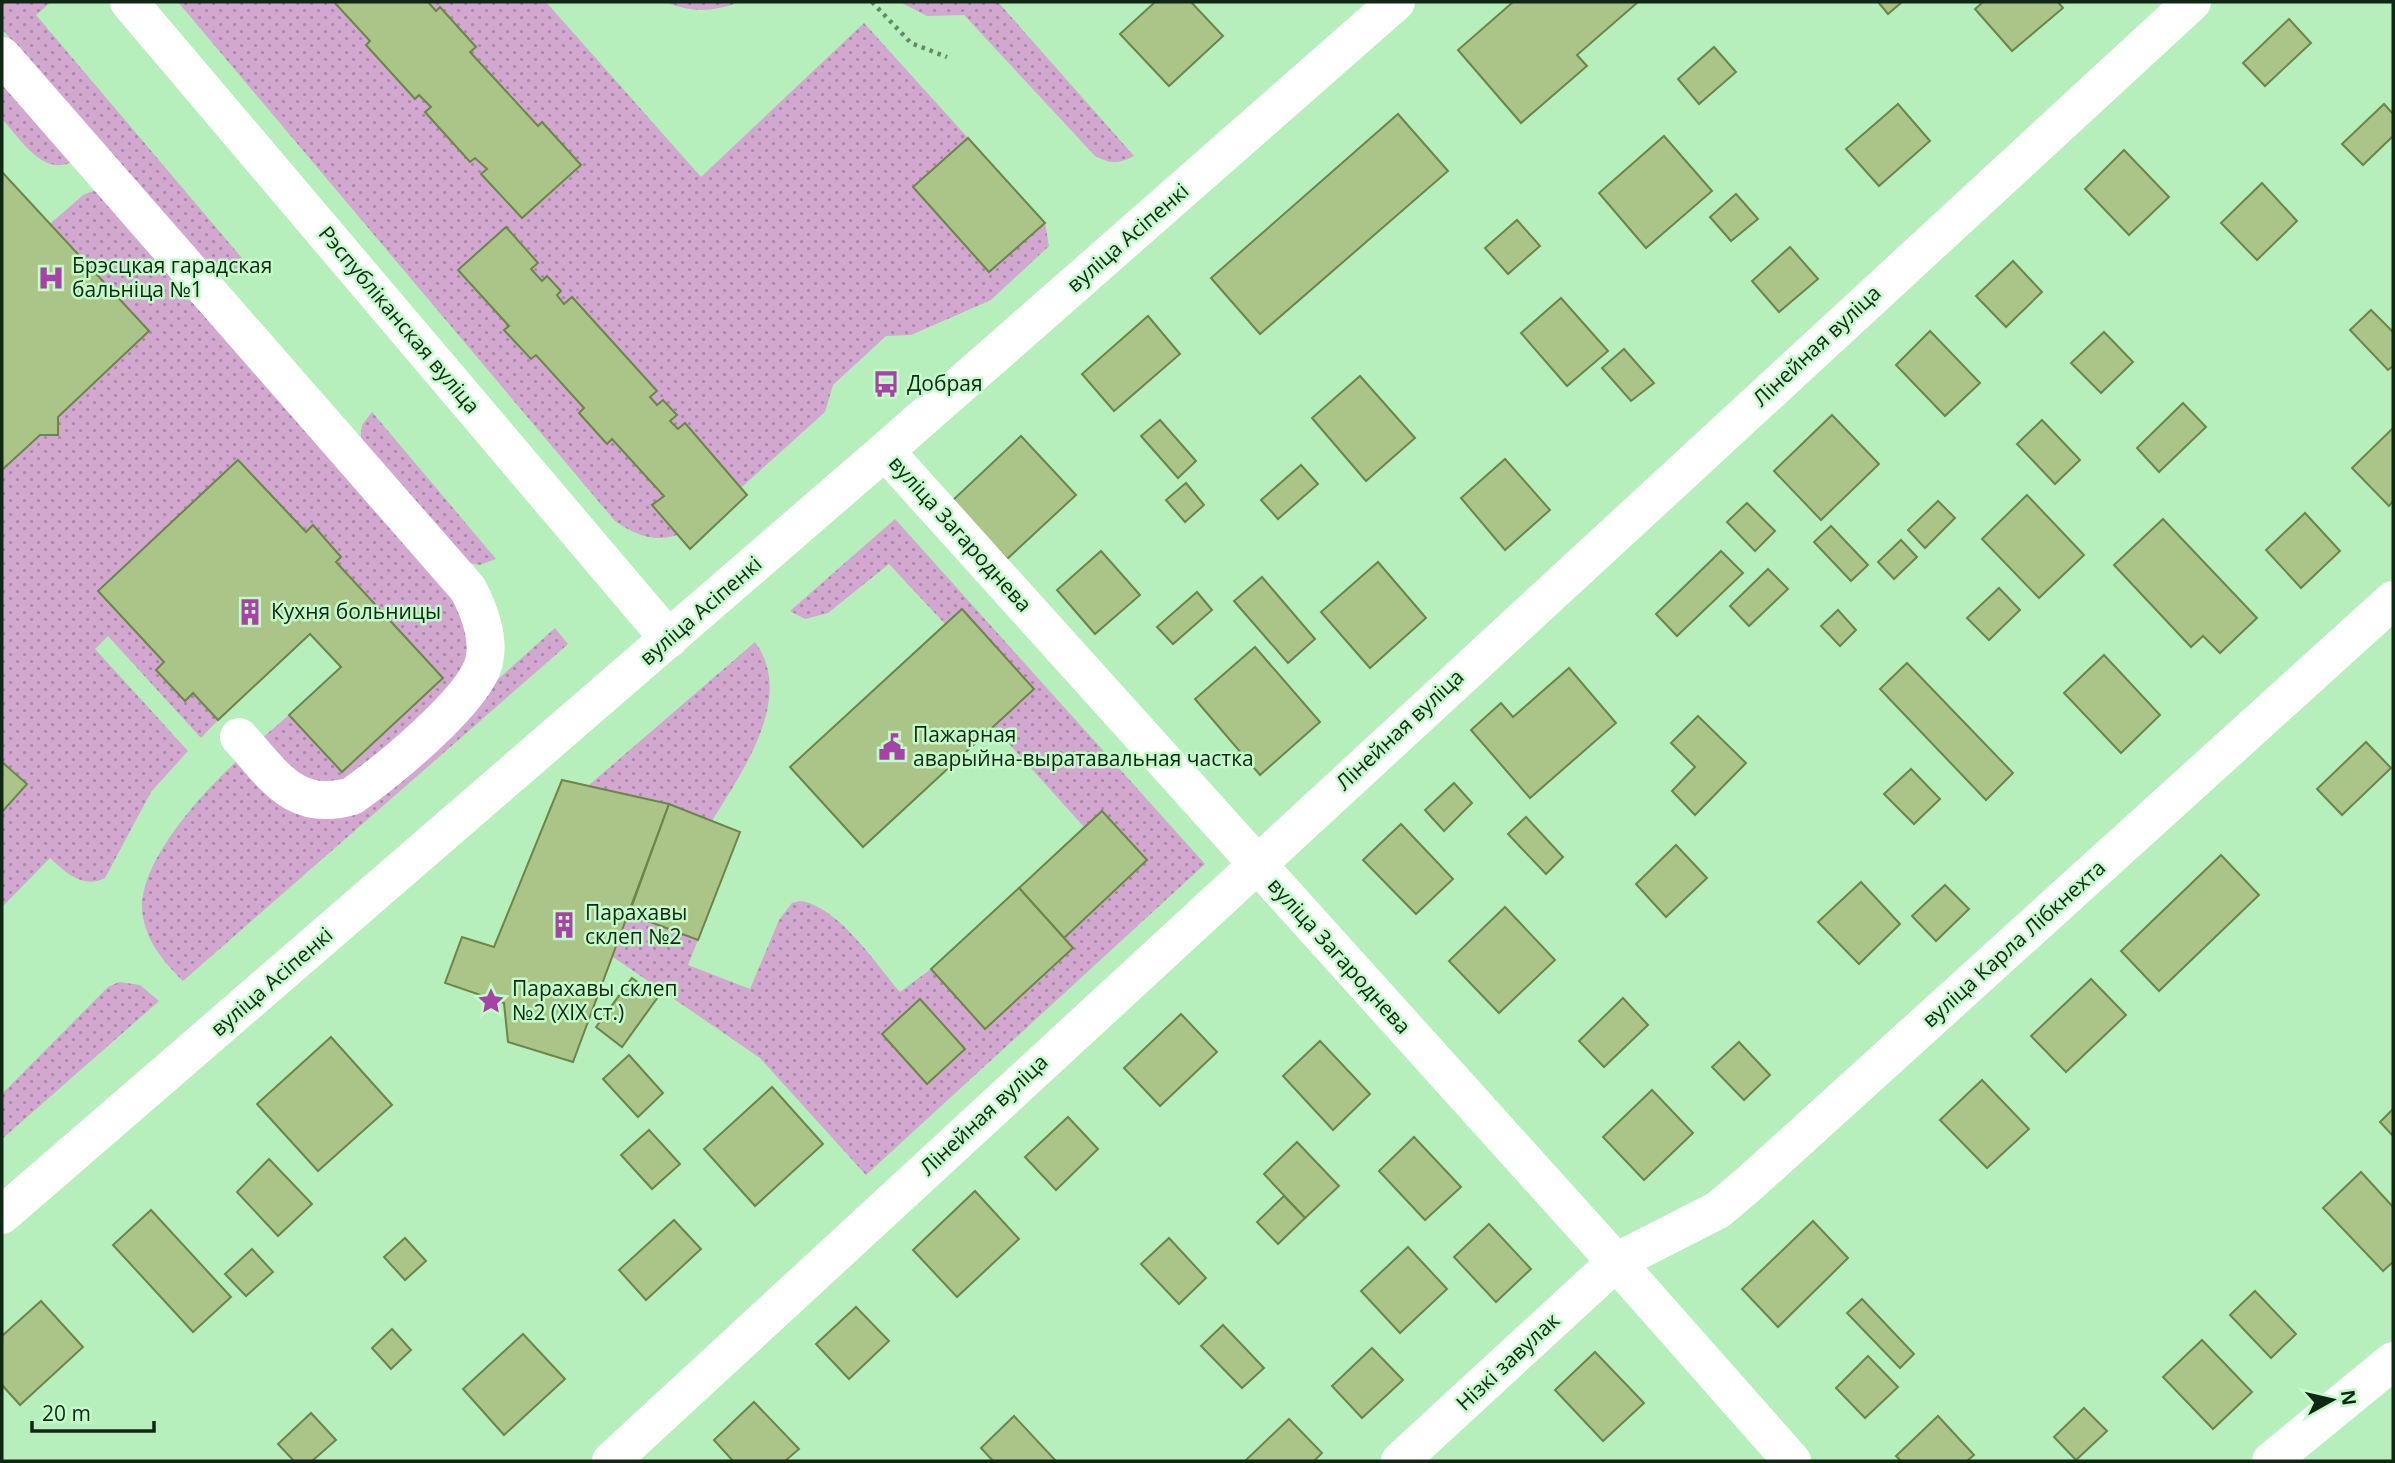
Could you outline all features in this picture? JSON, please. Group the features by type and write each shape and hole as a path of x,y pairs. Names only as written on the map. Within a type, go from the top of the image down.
{"street":[{"name":"Рэспубліканская вуліца","path":"129,2 669,639"},
{"name":"вуліца Асіпенкі","path":"2,1215 886,451 1396,2"},
{"name":"Лінейная вуліца","path":"611,1461 2192,2"},
{"path":"2,56 468,589 479,610 485,636 484,661 473,686 455,708 352,796 330,802 305,800 286,788 239,737"},
{"name":"вуліца Загароднева","path":"886,451 1616,1262 1791,1461"},
{"name":"вуліца Карла Лібкнехта","path":"1616,1262 1684,1230 1718,1210 1751,1182 2393,600"},
{"name":"Нізкі завулак","path":"1400,1461 1616,1262"},
{"path":"2271,1461 2393,1361"}],"path":[{"path":"872,2 911,43 947,57"}],"shaded area":[{"path":"2,2 51,2 36,15 252,270 237,274 225,273 201,258 2,29"},
{"path":"178,2 546,2 701,177 864,23 968,138 914,188 989,272 1045,223 1049,246 991,300 911,335 886,336 833,385 825,412 703,522 669,537 638,534 615,521"},
{"path":"665,2 740,2 702,10"},
{"path":"900,2 998,2 1134,156 1114,162 1095,156 964,15 927,16"},
{"path":"2,73 77,159 54,165 35,155 17,137 2,119"},
{"path":"93,191 102,192 445,583 471,637 465,674 361,776 310,786 261,739 289,715 342,772 443,678 238,460 98,591 164,662 185,700 193,693 218,720 201,738 108,636 95,649 188,751 151,792 105,878 89,882 75,878 50,858 2,907 2,470 149,331 50,224 83,195"},
{"path":"372,412 496,559 480,565 470,563 360,444 362,425"},
{"path":"895,519 1205,864 866,1175 760,1058 613,957 629,914 698,940 688,965 750,989 779,920 792,903 800,901 814,905 828,913 855,938 900,992 931,969 985,1028 1073,948 1064,938 1147,860 1103,811 1084,827 994,727 1034,689 962,609 945,624 889,564 828,613 805,619 790,611"},
{"path":"555,628 568,644 183,981 169,967 145,927 143,896 149,874 176,829 193,807 242,756 366,798"},
{"path":"755,642 766,664 770,687 767,711 749,758 712,821 669,804 588,786"},
{"path":"119,982 140,985 159,1001 2,1139 2,1094 108,987"}],"building":[{"path":"334,2 428,2 436,11 440,7 476,47 470,52 538,126 542,122 581,165 522,218 481,174 487,169 475,158 470,162 425,112 431,107 419,95 415,99 366,45 370,41"},
{"path":"1155,2 1191,2 1223,36 1169,86 1120,34"},
{"path":"1513,2 1638,2 1577,55 1587,66 1521,123 1458,50"},
{"path":"1878,2 1902,2 1888,14"},
{"path":"1983,2 2058,2 2063,8 2012,51 1975,9"},
{"path":"2289,19 2311,43 2265,86 2243,63"},
{"path":"1714,47 1736,72 1699,104 1678,79"},
{"path":"1898,104 1930,141 1879,186 1846,149"},
{"path":"2384,104 2393,114 2393,136 2363,165 2342,144"},
{"path":"1398,114 1448,171 1260,334 1211,278"},
{"path":"1664,136 1712,191 1646,248 1599,193"},
{"path":"968,138 1045,223 989,272 913,187"},
{"path":"2124,150 2169,197 2129,235 2085,189"},
{"name":"Брэсцкая гарадская бальніца №1","path":"2,172 149,331 58,417 58,435 40,435 2,470"},
{"path":"2262,183 2297,221 2257,260 2221,223"},
{"path":"1736,194 1758,219 1731,241 1710,217"},
{"path":"1517,220 1540,246 1508,274 1485,248"},
{"path":"506,227 538,263 531,269 542,281 547,276 561,291 557,295 564,304 572,297 657,391 650,397 657,405 663,400 677,415 670,421 678,429 685,423 747,495 690,549 652,505 664,496 612,439 607,444 579,413 584,408 536,355 531,359 504,330 509,326 458,270"},
{"path":"1790,247 1818,279 1779,312 1752,281"},
{"path":"2013,261 2042,292 2006,327 1976,296"},
{"path":"1561,298 1608,351 1567,386 1521,333"},
{"path":"2371,310 2393,332 2393,366 2388,370 2350,330"},
{"path":"1148,316 1180,354 1114,411 1082,374"},
{"path":"1930,331 1980,383 1945,416 1896,365"},
{"path":"2104,332 2133,362 2101,393 2071,363"},
{"path":"1624,349 1654,383 1631,401 1602,368"},
{"path":"1360,376 1415,438 1366,481 1312,418"},
{"path":"2183,403 2206,427 2159,472 2137,448"},
{"path":"1832,415 1879,464 1821,520 1774,471"},
{"path":"1160,420 1196,461 1178,478 1141,436"},
{"path":"2042,420 2080,460 2055,484 2017,444"},
{"path":"2393,428 2393,501 2389,506 2352,468"},
{"path":"1021,436 1076,495 1007,559 952,501"},
{"path":"1505,459 1550,510 1505,550 1461,498"},
{"name":"Кухня больницы","path":"238,460 306,532 313,525 341,557 336,562 443,678 342,772 289,715 341,667 310,634 218,720 193,693 185,701 156,670 164,662 98,591"},
{"path":"1301,465 1318,484 1278,519 1261,500"},
{"path":"1186,483 1204,505 1185,522 1166,500"},
{"path":"2027,495 2084,555 2039,598 1982,539"},
{"path":"1938,501 1955,518 1925,548 1908,530"},
{"path":"1747,503 1775,531 1755,551 1727,522"},
{"path":"2305,513 2340,551 2301,588 2266,550"},
{"path":"2163,519 2257,618 2220,653 2203,636 2191,647 2114,565"},
{"path":"1831,526 1868,565 1851,581 1814,542"},
{"path":"1901,540 1917,557 1894,579 1878,562"},
{"path":"1101,551 1140,595 1095,634 1057,590"},
{"path":"1721,551 1743,573 1677,636 1656,614"},
{"path":"1378,562 1426,618 1370,668 1321,612"},
{"path":"1768,569 1788,589 1749,626 1730,606"},
{"path":"1262,577 1315,639 1288,663 1234,601"},
{"path":"1999,588 2020,610 1989,640 1967,618"},
{"path":"1197,592 1212,610 1173,644 1157,627"},
{"name":"Пажарная аварыйна-выратавальная частка","path":"962,609 1034,689 863,847 790,767"},
{"path":"1838,610 1856,630 1840,646 1821,626"},
{"path":"1255,647 1320,722 1260,775 1195,699"},
{"path":"2104,655 2160,715 2121,753 2064,693"},
{"path":"1907,663 2013,773 1986,800 1880,689"},
{"path":"1569,668 1616,723 1530,798 1471,730 1501,703 1513,717"},
{"path":"1698,716 1746,763 1695,815 1672,791 1695,767 1671,743"},
{"path":"2366,742 2391,768 2342,815 2317,789"},
{"path":"2,762 27,784 2,812"},
{"path":"1911,769 1940,799 1914,824 1884,794"},
{"name":"Парахавы склеп №2","path":"562,780 669,804 573,1062 508,1042 504,1003 445,983 462,937 494,947"},
{"path":"1454,783 1472,803 1444,831 1425,810"},
{"path":"669,804 740,832 698,940 629,914"},
{"path":"1102,811 1147,860 1064,938 1019,888"},
{"path":"1526,817 1563,857 1546,874 1508,834"},
{"path":"1401,824 1453,879 1416,914 1363,860"},
{"path":"1676,845 1707,878 1666,917 1636,884"},
{"path":"2221,855 2259,895 2159,991 2121,951"},
{"path":"1861,882 1900,924 1859,964 1818,922"},
{"path":"1945,885 1969,909 1936,941 1912,916"},
{"path":"1019,888 1073,948 985,1029 931,969"},
{"path":"1505,907 1555,960 1499,1013 1449,961"},
{"path":"632,978 658,997 622,1047 596,1027"},
{"path":"2091,979 2126,1015 2066,1072 2031,1036"},
{"path":"1623,998 1648,1025 1604,1067 1579,1041"},
{"path":"920,999 965,1049 927,1084 882,1034"},
{"path":"1181,1014 1217,1052 1160,1106 1124,1068"},
{"path":"331,1037 392,1105 318,1171 257,1104"},
{"path":"1320,1041 1370,1094 1333,1130 1283,1076"},
{"path":"1739,1042 1770,1075 1744,1100 1712,1067"},
{"path":"629,1055 663,1093 638,1117 603,1079"},
{"path":"1982,1080 2029,1129 1987,1168 1940,1120"},
{"path":"772,1087 823,1144 755,1206 704,1149"},
{"path":"1652,1090 1693,1133 1644,1180 1603,1137"},
{"path":"2393,1109 2393,1136 2380,1122"},
{"path":"1068,1117 1098,1149 1056,1190 1025,1157"},
{"path":"649,1130 680,1164 652,1189 621,1155"},
{"path":"1414,1137 1461,1187 1425,1220 1379,1171"},
{"path":"1297,1142 1339,1186 1305,1218 1264,1174"},
{"path":"269,1159 312,1204 278,1236 237,1192"},
{"path":"2361,1172 2393,1207 2393,1262 2383,1271 2323,1208"},
{"path":"975,1191 1019,1239 957,1297 913,1250"},
{"path":"1284,1196 1305,1218 1278,1244 1257,1222"},
{"path":"151,1210 231,1297 193,1332 113,1245"},
{"path":"674,1220 701,1249 646,1300 619,1270"},
{"path":"1813,1221 1848,1258 1778,1327 1742,1289"},
{"path":"1489,1224 1531,1269 1496,1302 1454,1257"},
{"path":"405,1238 426,1261 405,1280 384,1257"},
{"path":"1169,1238 1206,1278 1179,1304 1141,1264"},
{"path":"1408,1247 1447,1289 1400,1333 1361,1291"},
{"path":"252,1249 273,1272 246,1296 225,1274"},
{"path":"2255,1291 2296,1334 2271,1358 2230,1315"},
{"path":"1862,1299 1914,1354 1900,1368 1847,1313"},
{"path":"41,1301 83,1347 20,1405 2,1385 2,1336"},
{"path":"856,1307 889,1341 849,1379 816,1344"},
{"path":"1223,1325 1264,1368 1242,1388 1201,1346"},
{"path":"392,1329 411,1350 391,1369 372,1348"},
{"path":"523,1334 565,1379 504,1435 463,1389"},
{"path":"2202,1340 2252,1392 2213,1429 2163,1377"},
{"path":"1372,1348 1403,1380 1362,1418 1332,1386"},
{"path":"1595,1352 1644,1403 1603,1441 1555,1390"},
{"path":"1868,1356 1898,1387 1865,1418 1836,1388"},
{"path":"754,1402 799,1449 785,1461 733,1461 714,1440"},
{"path":"2084,1408 2107,1431 2076,1460 2054,1437"},
{"path":"311,1413 336,1440 312,1461 294,1461 278,1444"},
{"path":"1014,1416 1056,1461 993,1461 981,1448"},
{"path":"1938,1416 1974,1455 1967,1461 1901,1461 1896,1456"},
{"path":"1289,1419 1322,1453 1314,1461 1245,1461"}],"place":[{"name":"Брэсцкая гарадская бальніца №1","path":"51,278"},
{"name":"Добрая","path":"886,384"},
{"name":"Кухня больницы","path":"250,612"},
{"name":"Пажарная аварыйна-выратавальная частка","path":"892,747"},
{"name":"Парахавы склеп №2","path":"564,925"},
{"name":"Парахавы склеп №2 (XIX ст.)","path":"491,1001"}]}
